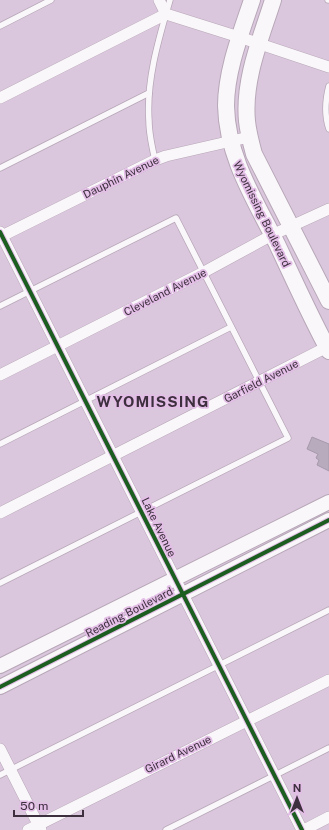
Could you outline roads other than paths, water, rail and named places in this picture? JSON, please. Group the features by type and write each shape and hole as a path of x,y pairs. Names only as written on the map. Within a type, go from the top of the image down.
{"main road":[{"name":"Wyomissing Boulevard","path":"252,0 239,37 227,86 226,107 233,151 237,165 253,200 328,348"},
{"name":"Wyomissing Boulevard","path":"273,0 252,68 246,120 249,137 254,154 329,301"}],"street":[{"path":"159,0 166,14"},
{"path":"0,98 166,14 329,67"},
{"name":"Dauphin Avenue","path":"1,235 154,160 249,137"},
{"name":"Cleveland Avenue","path":"0,375 204,272 272,235 329,209"},
{"name":"Lake Avenue","path":"1,235 182,595 303,830"},
{"name":"Garfield Avenue","path":"0,513 328,348"},
{"name":"Reading Boulevard","path":"0,666 329,502"},
{"name":"Reading Boulevard","path":"0,687 329,520"},
{"name":"Girard Avenue","path":"28,830 40,827 329,680"},
{"path":"0,749 5,772 40,827"},
{"path":"303,830 329,817"}],"lane":[{"path":"0,26 51,0"},
{"path":"154,160 148,120 149,93 151,75 170,0"},
{"path":"329,86 325,104 329,129"},
{"path":"0,168 149,93"},
{"path":"0,306 176,218 288,438 0,583"},
{"path":"0,444 231,327"},
{"path":"5,772 329,610"},
{"path":"166,830 329,748"}],"district":[{"name":"WYOMISSING","path":"153,402"}]}
